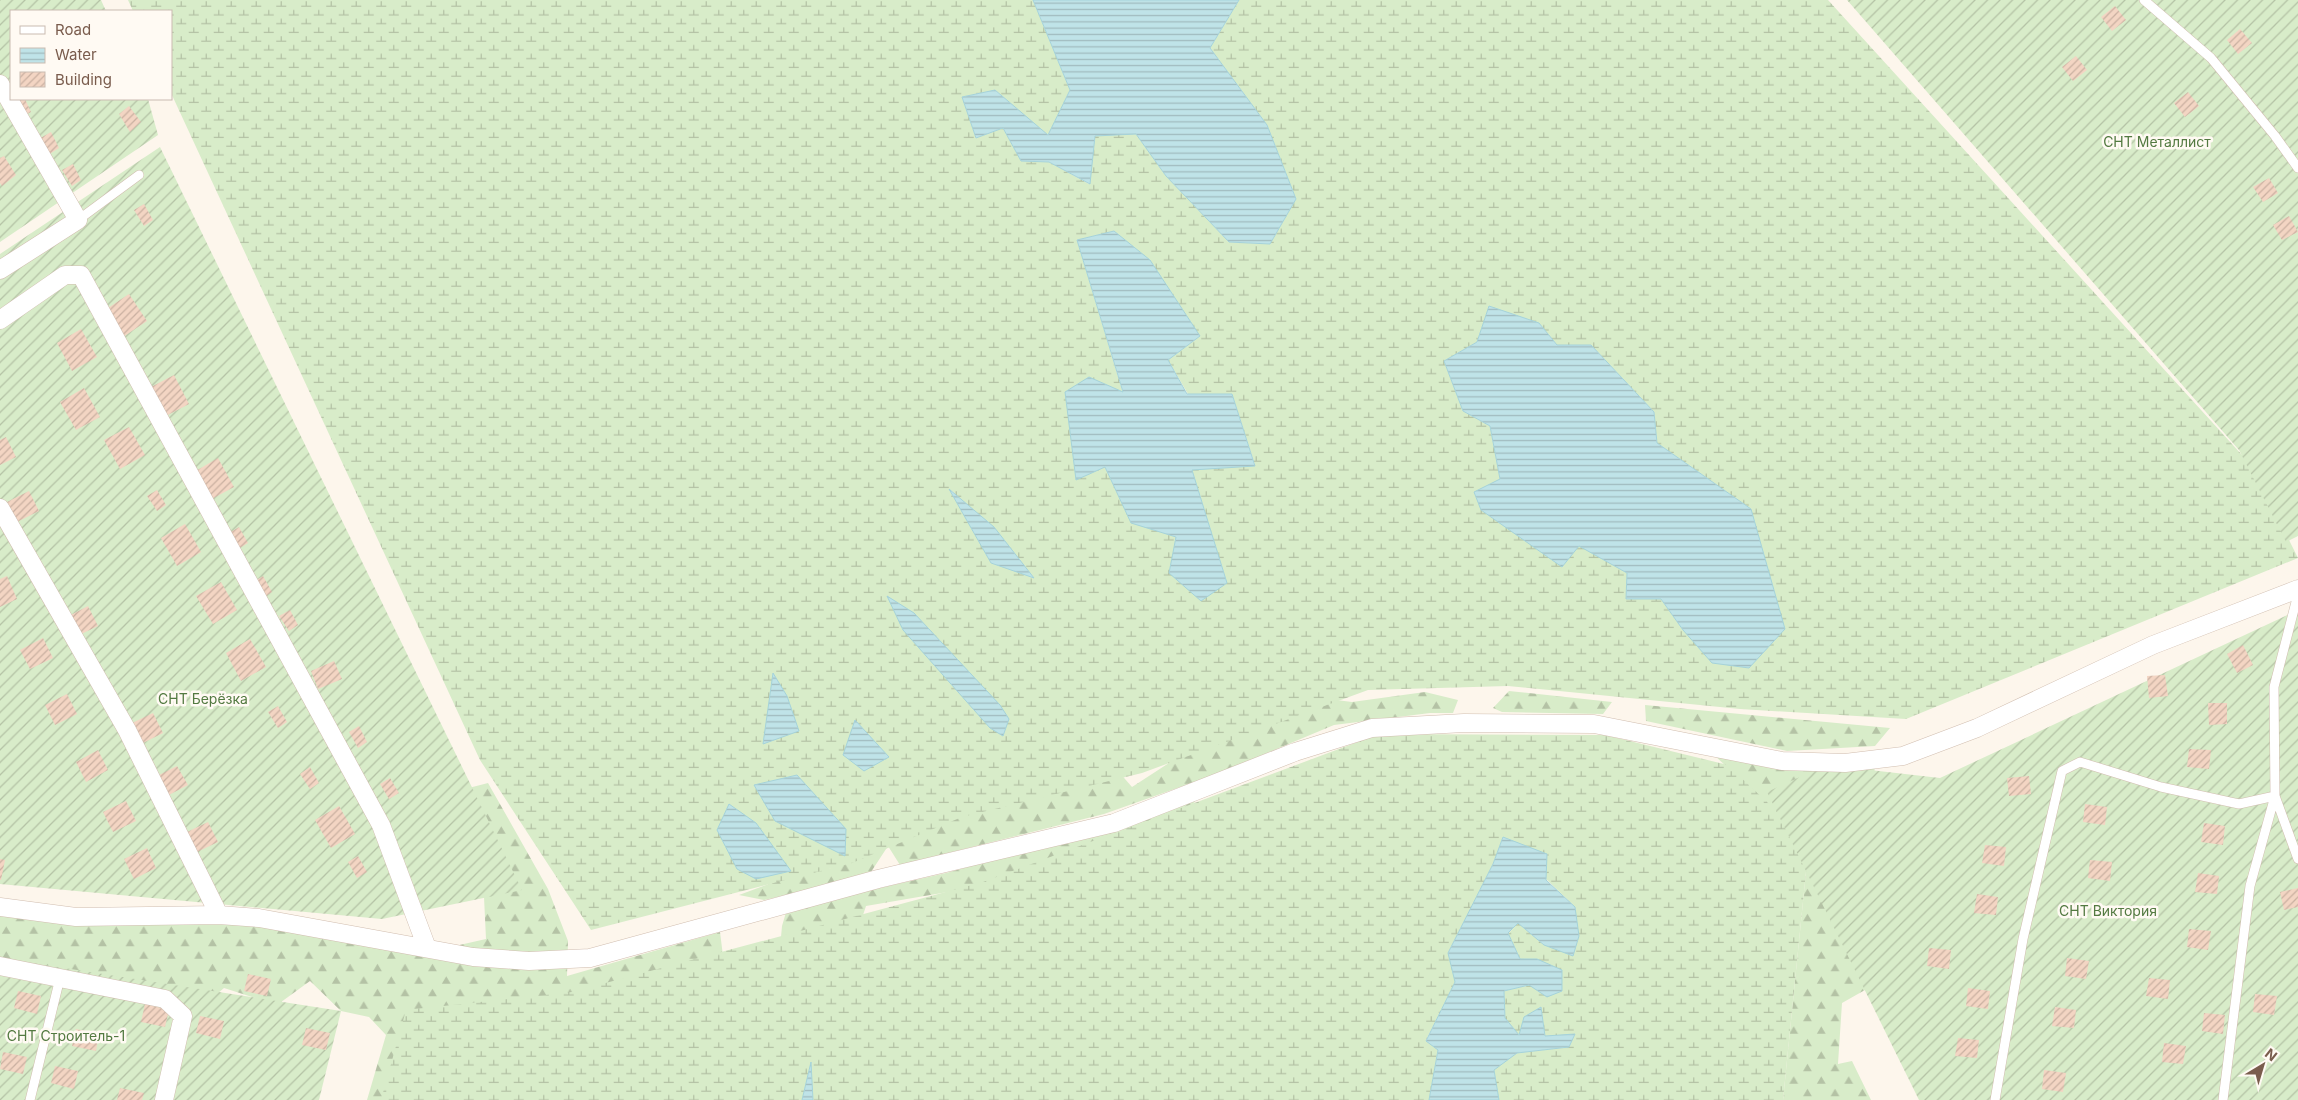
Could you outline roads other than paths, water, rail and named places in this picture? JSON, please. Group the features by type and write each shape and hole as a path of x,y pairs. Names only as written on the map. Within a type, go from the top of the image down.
{"street":[{"path":"0,84 78,220 0,270"},
{"path":"0,320 65,275 81,275 381,826 427,948"},
{"path":"0,508 127,730 219,915"},
{"path":"0,907 76,917 219,915 259,918 473,957 528,961 590,958 878,879 1114,823 1295,752 1372,728 1464,723 1594,724 1782,761 1845,763 1903,756 1977,728 2154,645 2298,589"},
{"path":"0,966 165,999 183,1016 164,1100"}],"lane":[{"path":"2144,0 2211,58 2275,136 2298,168"},
{"path":"78,220 139,175"},
{"path":"2223,1100 2250,886 2276,796 2274,687 2298,594"},
{"path":"1994,1100 2022,939 2062,771 2080,762 2161,787 2239,804 2276,796"},
{"path":"2276,796 2298,859"},
{"path":"30,1100 60,978"}],"water":[{"path":"1033,0 1239,0 1210,48 1267,125 1296,199 1270,244 1229,242 1166,176 1136,134 1095,136 1090,184 1049,162 1021,161 1003,128 976,138 962,97 995,90 1048,135 1070,90"},
{"path":"1114,231 1150,260 1200,336 1168,360 1187,394 1232,394 1255,466 1192,470 1227,583 1201,601 1169,573 1176,537 1131,523 1105,467 1076,480 1065,392 1089,377 1123,392 1077,240"},
{"path":"1489,306 1539,323 1557,345 1591,345 1654,412 1657,443 1751,509 1785,629 1749,668 1712,663 1683,630 1661,599 1626,599 1627,573 1579,546 1562,567 1481,510 1474,492 1500,479 1490,426 1463,411 1444,361 1477,342"},
{"path":"949,489 994,527 1034,578 991,563"},
{"path":"887,596 914,613 1000,705 1009,719 1003,736 990,728 903,630"},
{"path":"773,673 787,696 799,731 763,744"},
{"path":"855,720 889,757 864,771 843,755"},
{"path":"797,775 846,829 845,856 775,821 754,785"},
{"path":"729,804 756,823 791,871 756,879 737,869 717,830"},
{"path":"1503,837 1547,854 1546,880 1575,907 1579,936 1573,956 1544,945 1518,923 1508,933 1520,959 1537,959 1562,970 1562,991 1547,997 1529,985 1504,991 1505,1018 1519,1035 1524,1017 1541,1007 1545,1036 1575,1034 1569,1047 1517,1053 1494,1070 1499,1100 1429,1100 1438,1050 1426,1041 1455,982 1448,953 1493,864"},
{"path":"811,1062 813,1100 802,1100"}],"park label":[{"name":"СНТ Металлист","path":"2157,141"},
{"name":"СНТ Берёзка","path":"203,698"},
{"name":"СНТ Виктория","path":"2108,910"},
{"name":"СНТ Строитель-1","path":"66,1035"}]}
